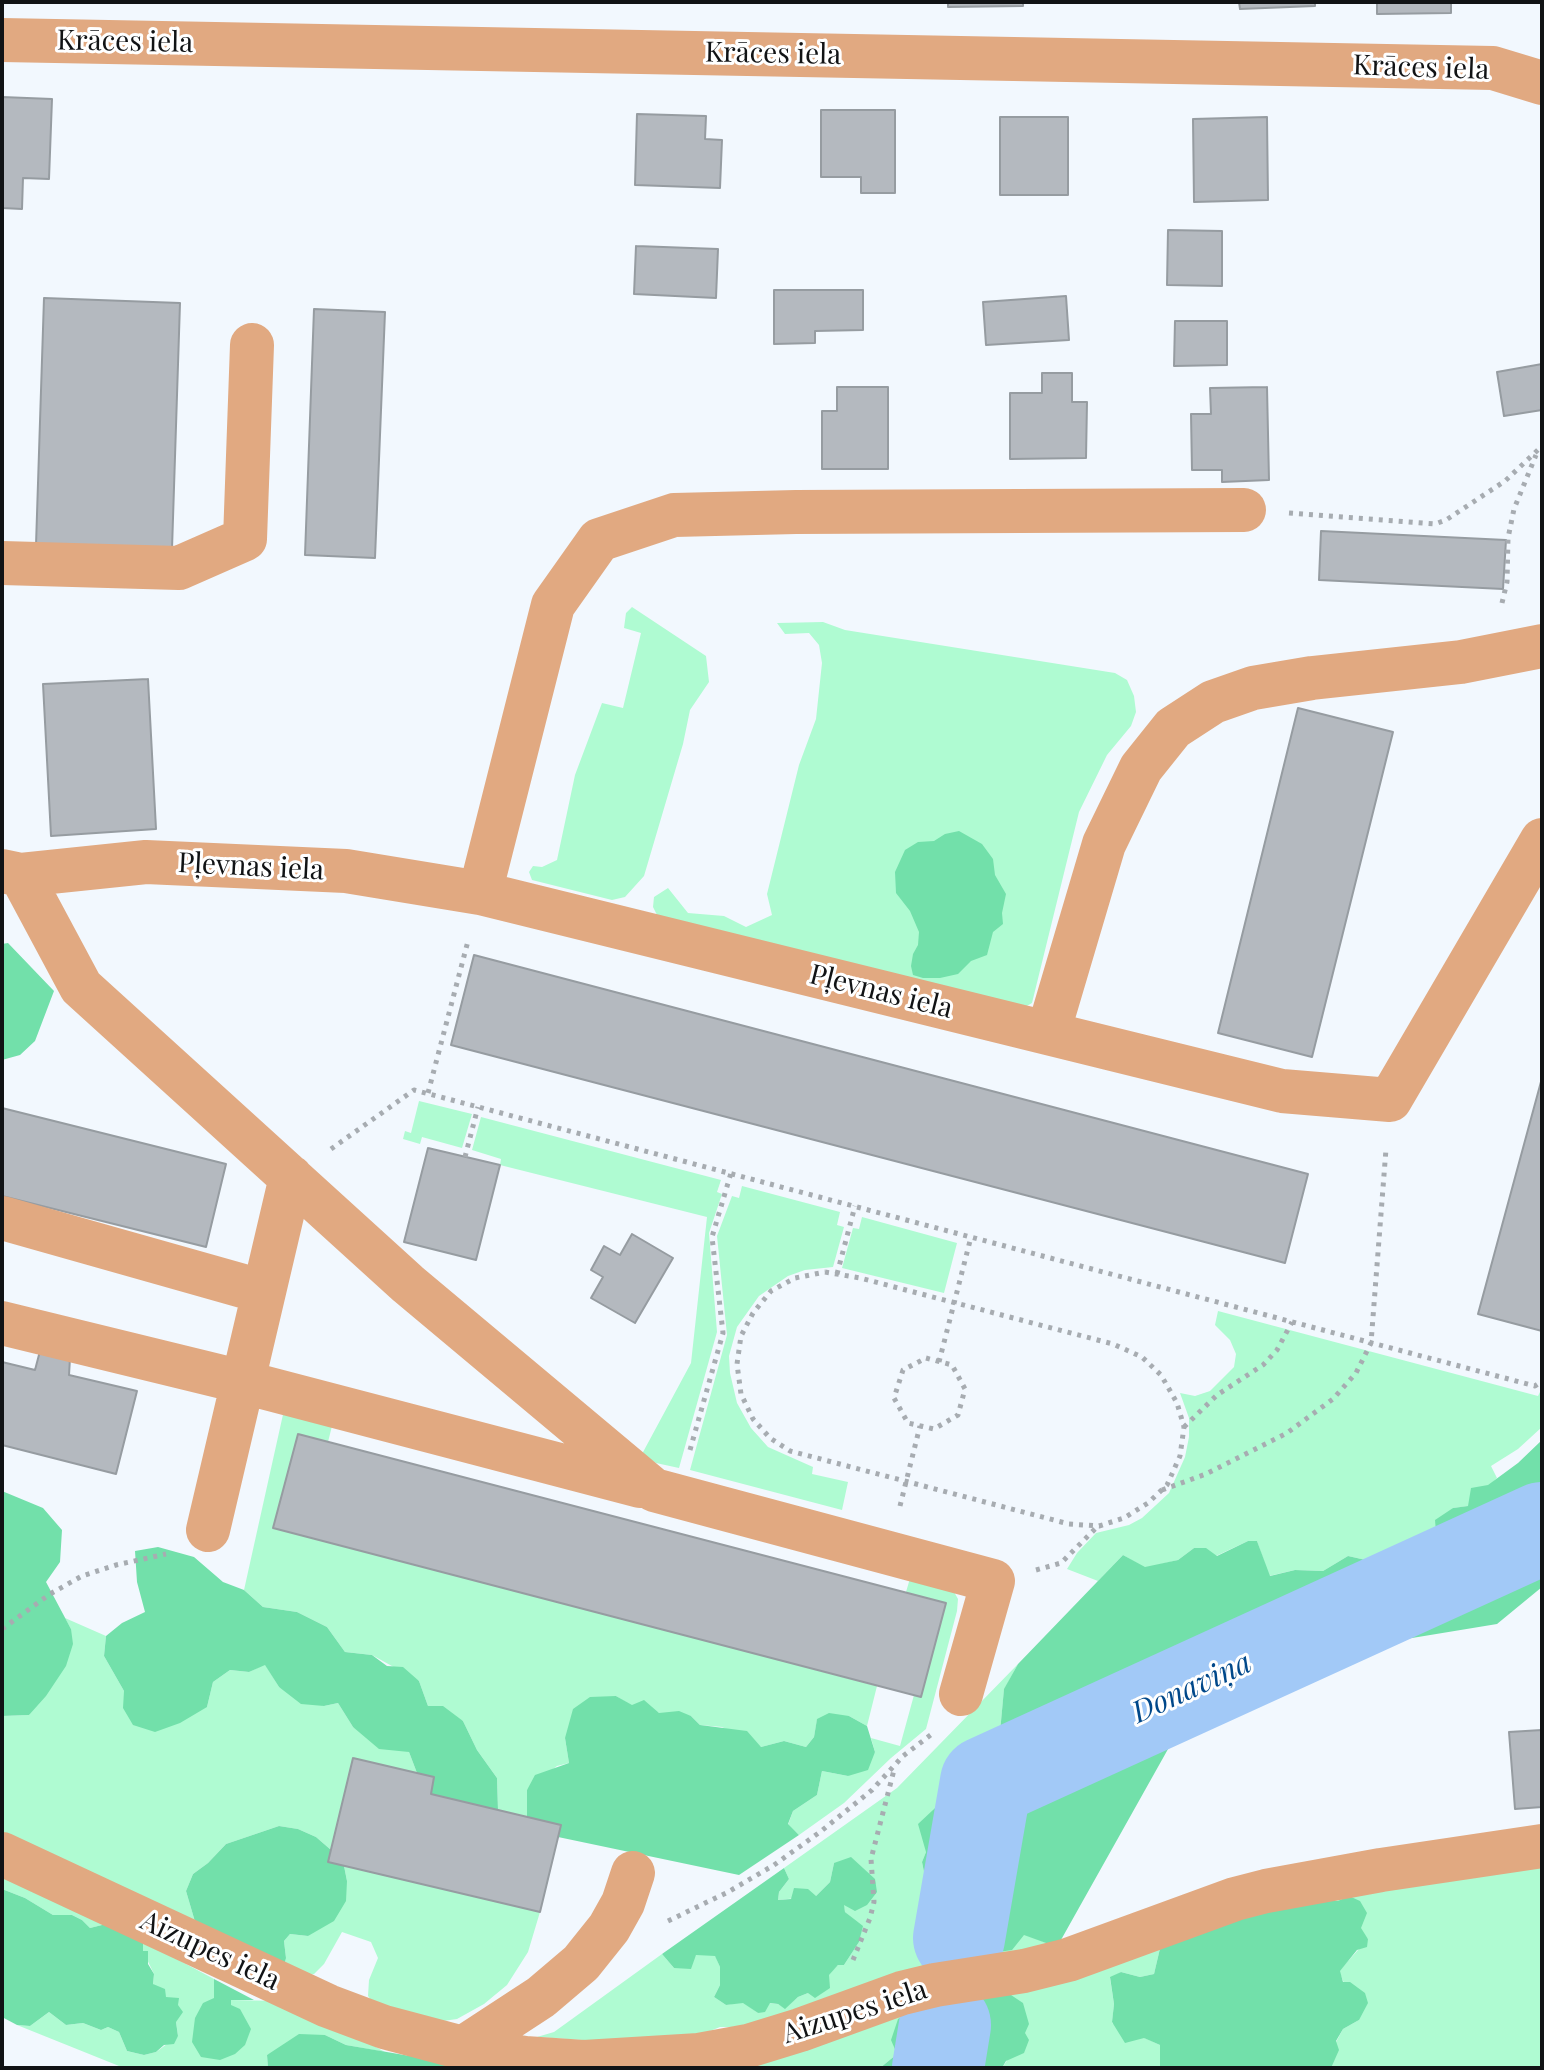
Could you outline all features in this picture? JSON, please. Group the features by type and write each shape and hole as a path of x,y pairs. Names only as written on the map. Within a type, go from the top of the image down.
{"street":[{"name":"Krāces iela","path":"2,40 1493,68 1542,83"},
{"path":"2,563 179,568 245,539 252,345"},
{"path":"480,893 553,605 599,540 674,515 1244,510"},
{"path":"1048,1033 1104,844 1141,768 1173,728 1213,702 1253,688 1312,678 1461,662 1542,646"},
{"path":"1390,1100 1542,840"},
{"name":"Pļevnas iela","path":"11,873 146,862 346,871 480,893 1282,1091 1390,1100"},
{"path":"11,873 81,987 408,1284 666,1494"},
{"path":"208,1530 291,1177"},
{"path":"2,1218 264,1292"},
{"path":"2,1323 243,1382 993,1581 961,1694"},
{"name":"Aizupes iela","path":"2,1854 328,2006 384,2027 463,2048 525,2058 584,2062 699,2055 748,2046 902,1993 1068,1960 1235,1899 1266,1891 1542,1846"},
{"path":"463,2048 541,1997 581,1963 609,1928 623,1903 633,1873"}],"path":[{"path":"1244,510 1423,525 1446,520 1505,481 1540,448"},
{"path":"1461,662 1483,639 1501,606 1507,582 1508,538 1514,509 1540,448"},
{"path":"428,1093 480,893"},
{"path":"291,1177 414,1090 1535,1386 1542,1381"},
{"path":"1160,1491 1206,1474 1287,1433 1333,1399 1356,1373 1371,1343 1390,1100"},
{"path":"465,1157 478,1107"},
{"path":"666,1494 723,1333 712,1237 731,1173"},
{"path":"837,1274 855,1206"},
{"path":"939,1362 971,1237"},
{"path":"825,1272 954,1303 1113,1344 1142,1357 1161,1375 1177,1403 1184,1427 1180,1456 1167,1485 1148,1503 1124,1518 1099,1526 1069,1524 790,1451 770,1438 753,1419 741,1394 737,1364 741,1336 753,1313 771,1291 795,1278 825,1272"},
{"path":"1184,1427 1217,1395 1263,1365 1277,1350 1292,1322"},
{"path":"926,1358 952,1365 965,1389 958,1415 934,1429 920,1426 908,1423 894,1398 903,1370 926,1358"},
{"path":"889,1553 920,1426"},
{"path":"993,1581 1061,1563 1099,1526"},
{"path":"2,1629 50,1594 82,1576 176,1551 208,1530"},
{"path":"660,1924 728,1892 774,1865 841,1815 938,1729 961,1694"},
{"path":"849,2011 849,1970 874,1902 871,1859 890,1779 897,1764"}],"green space":[{"path":"632,607 706,656 709,682 690,710 644,876 625,897 612,900 532,880 529,872 533,866 542,867 557,860 575,775 602,703 623,708 641,633 624,628 626,613"},
{"path":"823,622 845,630 1115,673 1127,680 1134,696 1136,712 1131,726 1107,755 1079,812 1032,1003 1020,1010 657,915 653,907 654,897 668,888 688,913 724,916 746,927 772,915 767,894 799,765 816,719 822,663 819,645 809,633 785,634 777,623"},
{"path":"959,831 982,844 993,859 995,875 1006,894 1003,924 993,932 987,955 971,961 958,974 923,978 913,975 911,966 919,932 910,911 896,893 895,872 905,850 918,842 934,841 945,834"},
{"path":"8,943 54,991 35,1041 20,1055 2,1060 2,944"},
{"path":"419,1101 472,1114 462,1148 422,1137 420,1144 403,1139 405,1131 411,1133"},
{"path":"481,1117 721,1180 717,1192 722,1194 709,1233 717,1332 679,1468 656,1463 642,1454 691,1363 707,1217 500,1165 501,1159 472,1150"},
{"path":"742,1186 840,1212 837,1225 844,1227 833,1267 805,1270 788,1276 759,1296 737,1327 729,1356 737,1403 751,1428 768,1447 813,1467 812,1474 848,1482 842,1510 690,1470 727,1335 717,1236 732,1196 739,1198"},
{"path":"862,1217 957,1243 944,1293 842,1268 853,1228 859,1229"},
{"path":"1218,1311 1538,1396 1542,1388 1542,1427 1518,1449 1491,1466 1497,1478 1469,1506 1453,1508 1437,1543 1423,1551 1401,1547 1379,1563 1348,1556 1323,1571 1295,1570 1269,1576 1257,1541 1248,1541 1216,1556 1194,1548 1178,1560 1145,1568 1123,1555 1098,1581 1067,1569 1096,1533 1129,1525 1142,1518 1169,1493 1185,1457 1189,1437 1189,1418 1180,1393 1195,1396 1210,1391 1234,1367 1236,1354 1230,1340 1215,1325"},
{"path":"284,1410 333,1422 328,1442 298,1434 274,1528 877,1686 867,1726 849,1716 817,1720 814,1737 806,1747 784,1741 761,1747 722,1727 700,1725 691,1716 632,1706 616,1696 565,1738 569,1763 557,1766 527,1790 527,1817 498,1810 497,1778 477,1750 463,1721 428,1706 419,1681 372,1655 345,1652 327,1627 297,1612 263,1607 244,1590"},
{"path":"1542,1440 1542,1587 1497,1624 1321,1653 1186,1717 1057,1947 1024,1935 1012,1950 992,1953 983,1945 990,1892 1005,1858 996,1840 980,1873 951,1868 949,1861 939,1862 938,1874 933,1880 925,1877 922,1862 926,1852 918,1824 948,1796 967,1796 973,1773 999,1743 1004,1689 1018,1664 1123,1555 1145,1567 1178,1560 1194,1548 1206,1548 1217,1556 1248,1541 1257,1541 1270,1576 1295,1570 1323,1571 1348,1556 1379,1563 1401,1547 1423,1551 1437,1543 1435,1520 1453,1508 1468,1506 1471,1488 1488,1485"},
{"path":"2,1491 43,1508 62,1530 60,1562 46,1582 71,1629 73,1644 66,1666 29,1715 2,1716"},
{"path":"158,1547 194,1557 223,1582 244,1590 263,1607 297,1612 327,1627 345,1652 372,1655 387,1666 403,1667 419,1681 428,1706 443,1706 463,1721 477,1750 497,1778 498,1810 431,1794 417,1773 409,1752 379,1749 353,1727 338,1703 324,1706 301,1704 279,1687 265,1665 249,1672 230,1670 213,1682 207,1707 180,1723 155,1732 133,1725 123,1708 124,1691 104,1656 106,1636 122,1623 145,1612 137,1582 135,1551"},
{"path":"911,1575 953,1590 958,1599 926,1729 844,1803 799,1835 788,1825 793,1811 817,1795 822,1771 848,1776 875,1752 871,1738 900,1746 914,1695 921,1697 945,1603 906,1592"},
{"path":"65,1618 106,1636 104,1656 124,1691 124,1708 207,1707 213,1682 230,1670 249,1672 265,1664 279,1687 324,1706 338,1703 353,1727 409,1752 417,1773 331,1850 316,1837 298,1829 279,1826 226,1844 193,1874 186,1891 196,1925 2,1840 2,1716 29,1715 71,1629"},
{"path":"1018,1664 1004,1690 999,1743 973,1773 967,1796 922,1862 925,1877 938,1862 949,1861 995,1838 1005,1858 990,1892 1024,1934 1057,1947 736,2027 720,2027 673,2046 537,2037 554,2032 662,1954 674,1968 696,1955 715,1955 720,1967 720,1985 714,1997 726,2005 743,2002 758,2013 769,2003 785,2008 808,1993 838,1965 844,1965 859,1942 862,1927 845,1912 834,1863 830,1882 816,1896 778,1900 779,1892 789,1879 784,1868 897,1788"},
{"path":"616,1696 632,1705 644,1700 659,1713 679,1711 691,1716 700,1725 747,1731 761,1747 784,1741 806,1747 814,1737 817,1719 829,1713 849,1716 867,1726 875,1752 868,1770 848,1776 822,1771 817,1795 793,1811 788,1824 799,1835 739,1875 558,1837 561,1825 527,1817 527,1790 535,1775 569,1763 565,1738 573,1709 590,1697"},
{"path":"279,1826 298,1829 316,1837 331,1850 329,1862 344,1866 347,1881 346,1901 334,1921 308,1936 290,1934 284,1941 286,1958 283,1971 196,1925 186,1891 193,1874 226,1844"},
{"path":"1542,1856 1542,2068 1331,2068 1336,2042 1343,2029 1359,2020 1339,1971 1368,1939 1338,1901 1311,1896"},
{"path":"851,1857 875,1879 877,1892 867,1905 855,1911 844,1905 845,1912 863,1926 859,1942 844,1965 838,1965 829,1975 830,1988 815,1998 808,1993 798,1997 785,2009 770,2003 765,2012 758,2013 743,2003 726,2005 714,1997 720,1985 720,1967 715,1956 696,1955 691,1969 674,1968 662,1954 784,1868 789,1879 779,1892 778,1900 791,1899 794,1888 808,1889 816,1896 830,1882 834,1863"},
{"path":"344,1866 540,1912 528,1952 507,1985 484,2004 457,2019 422,2024 377,2008 368,1996 369,1980 378,1958 371,1942 342,1932 324,1964 314,1974 301,1977 283,1971 286,1958 284,1941 290,1934 308,1936 347,1881"},
{"path":"2,1875 106,1924 90,1928 72,1915 53,1915 25,1898 2,1889"},
{"path":"2,1889 25,1898 53,1915 72,1915 90,1928 106,1924 143,1941 143,1951 148,1951 148,1964 154,1974 153,1984 165,1989 166,1997 179,1998 178,2005 183,2012 176,2022 178,2036 174,2044 164,2045 156,2052 144,2055 127,2051 119,2032 108,2027 101,2030 83,2023 66,2025 49,2012 30,2026 17,2025 2,2017"},
{"path":"1311,1896 1338,1901 1349,1896 1360,1901 1367,1913 1361,1928 1368,1939 1367,1947 1357,1950 1340,1971 1343,1982 1350,1982 1365,1993 1368,2003 1359,2020 1343,2029 1336,2041 1339,2050 1331,2068 1160,2068 1160,2045 1144,2038 1125,2043 1112,2022 1114,2004 1110,1977 1121,1972 1140,1977 1154,1974 1162,1940"},
{"path":"1162,1940 1154,1974 1140,1977 1121,1972 1110,1978 1114,2004 1112,2023 1160,2045 1160,2068 1002,2068 1025,2033 1008,1993"},
{"path":"143,1941 214,1979 214,1999 231,2005 231,2000 280,2001 385,2052 346,2045 325,2035 267,2055 268,2068 124,2068 17,2025 30,2026 49,2012 66,2025 83,2023 101,2030 108,2027 119,2032 127,2051 144,2055 156,2052 178,2036 166,1997 153,1984 154,1974 143,1951"},
{"path":"214,1979 254,2000 231,2000 231,2005 240,2009 251,2029 245,2045 235,2054 220,2060 201,2057 192,2042 195,2018 203,2003 214,1998"},
{"path":"1008,1993 1023,2003 1029,2024 1025,2033 1029,2040 1024,2053 1006,2061 1002,2068 880,2068 897,2054 891,2040 898,2019 920,2004"},
{"path":"917,2001 897,2054 880,2068 752,2068 750,2064"},
{"path":"299,2034 325,2035 346,2045 480,2068 268,2068 267,2055"}],"building":[{"path":"948,2 1023,2 1023,6 948,7"},
{"path":"1239,2 1315,2 1315,6 1240,9"},
{"path":"1377,2 1451,2 1451,13 1377,14"},
{"path":"2,97 52,99 49,179 23,178 22,209 2,208"},
{"path":"821,110 895,110 895,193 861,193 861,177 821,177"},
{"path":"637,114 706,116 705,139 722,140 720,188 635,185"},
{"path":"1000,117 1068,117 1068,195 1000,195"},
{"path":"1267,117 1268,200 1194,202 1193,119"},
{"path":"1168,230 1222,231 1222,286 1167,285"},
{"path":"636,246 718,249 716,298 634,294"},
{"path":"774,290 863,290 863,330 815,331 815,343 774,344"},
{"path":"1066,296 1069,340 986,345 983,302"},
{"path":"44,298 180,303 172,549 36,545"},
{"path":"314,309 385,312 375,558 305,555"},
{"path":"1175,321 1227,321 1227,365 1174,366"},
{"path":"1542,364 1542,410 1504,416 1497,372"},
{"path":"1042,373 1072,373 1072,402 1087,402 1086,458 1010,459 1010,393 1042,393"},
{"path":"837,387 888,387 888,469 822,469 822,411 837,411"},
{"path":"1267,387 1269,480 1222,482 1222,470 1192,470 1191,414 1211,414 1210,388"},
{"path":"1321,531 1506,540 1503,589 1319,580"},
{"path":"148,679 156,829 51,836 43,684"},
{"path":"1298,708 1393,732 1312,1057 1218,1033"},
{"path":"474,955 1308,1174 1285,1263 451,1045"},
{"path":"1542,1078 1542,1331 1478,1314"},
{"path":"2,1108 226,1164 206,1247 2,1196"},
{"path":"428,1148 500,1165 476,1260 404,1242"},
{"path":"632,1234 673,1258 635,1323 591,1298 603,1277 591,1270 604,1246 620,1255"},
{"path":"40,1351 70,1358 69,1375 137,1391 116,1474 2,1445 2,1362 35,1370"},
{"path":"298,1434 946,1603 921,1697 273,1528"},
{"path":"1542,1730 1542,1807 1515,1809 1509,1732"},
{"path":"353,1758 434,1777 431,1794 561,1825 540,1912 328,1862"}],"waterway":[{"name":"Donaviņa","path":"959,1938 986,1782 1542,1528"},
{"name":"Donaviņa","path":"938,2068 945,2025"}]}
